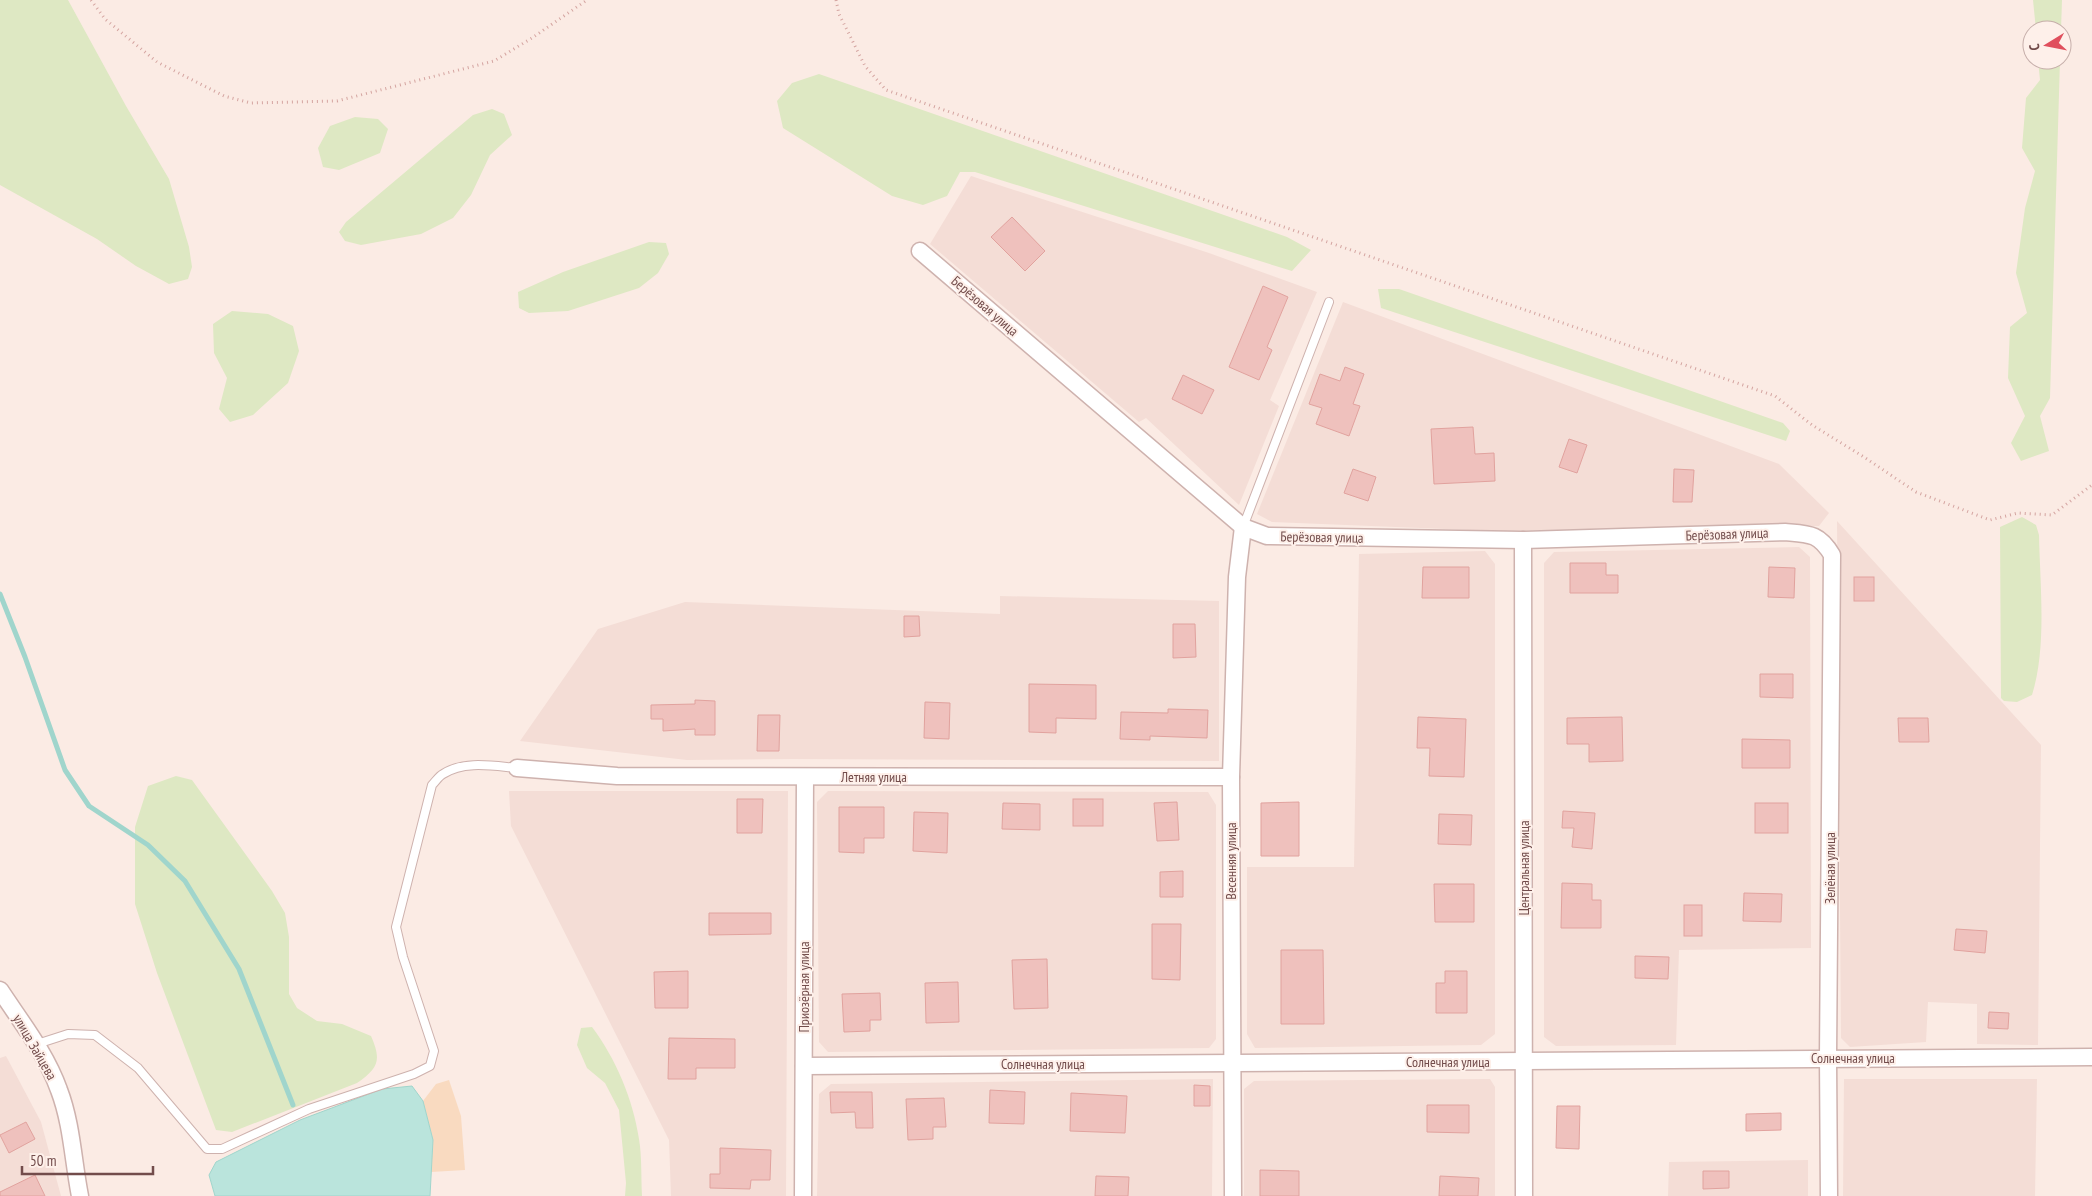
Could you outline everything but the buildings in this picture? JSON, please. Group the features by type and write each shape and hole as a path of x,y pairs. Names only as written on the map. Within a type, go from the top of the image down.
{"street":[{"name":"Берёзовая улица","path":"920,251 1243,527 1267,536 1523,540 1785,532 1811,534 1825,542"},
{"name":"Весенняя улица","path":"1233,1196 1231,777 1236,596 1243,527"},
{"name":"Центральная улица","path":"1523,540 1524,1196"},
{"name":"Зелёная улица","path":"1825,542 1832,555 1828,1058 1829,1196"},
{"name":"Летняя улица","path":"517,768 617,776 1231,777"},
{"name":"Приозёрная улица","path":"804,1196 805,777"},
{"name":"улица Зайцева","path":"0,990 37,1044 59,1089 69,1127 80,1196"},
{"name":"Солнечная улица","path":"804,1066 2092,1057"}],"lane":[{"path":"1243,527 1329,302"},
{"path":"37,1044 68,1034 94,1035 138,1068 207,1149 222,1149 310,1109 414,1074 430,1066 434,1051 403,957 396,928 432,785 444,773 464,766 484,764 517,768"}],"path":[{"path":"91,0 105,19 157,62 224,96 251,103 337,101 494,61 532,38 587,0"},
{"path":"836,0 839,14 865,66 886,90 1775,396 1812,425 1864,456 1916,492 1990,520 2018,512 2052,515 2092,485"}],"shaded area":[{"path":"971,176 1209,253 1317,292 1270,400 1279,406 1239,505 1146,418 1139,422 930,244"},
{"path":"1343,302 1779,464 1829,513 1819,526 1495,531 1272,522 1257,514"},
{"path":"1837,521 2041,745 2038,1045 1977,1044 1977,1004 1928,1002 1926,1042 1850,1047 1841,1038"},
{"path":"1799,547 1810,557 1811,948 1679,950 1676,1045 1556,1046 1544,1037 1544,563 1554,552"},
{"path":"1485,551 1495,564 1495,1034 1481,1045 1255,1048 1247,1034 1247,867 1354,867 1359,554"},
{"path":"1000,596 1219,601 1219,761 687,760 520,741 598,629 685,602 1000,614"},
{"path":"509,791 788,791 786,1196 671,1196 669,1140 511,826"},
{"path":"828,791 1208,792 1216,805 1216,1039 1209,1048 828,1052 819,1042 817,802"},
{"path":"6,1056 41,1122 61,1196 0,1196 0,1058"},
{"path":"1213,1079 1212,1196 817,1196 819,1094 831,1084"},
{"path":"1490,1079 1495,1087 1495,1196 1244,1196 1244,1089 1254,1081"},
{"path":"1844,1079 2037,1079 2035,1196 1843,1196"},
{"path":"1808,1160 1808,1196 1668,1196 1669,1162"}],"green space":[{"path":"0,0 68,0 126,106 169,179 189,247 192,267 188,279 169,284 136,266 97,239 0,185"},
{"path":"2033,0 2062,0 2061,20 2035,20"},
{"path":"2039,70 2060,70 2050,398 2040,416 2049,451 2021,461 2011,443 2025,416 2008,378 2010,327 2027,313 2016,273 2025,208 2035,171 2022,148 2026,98 2040,80"},
{"path":"819,74 1287,237 1311,250 1292,271 975,172 960,172 947,196 923,205 892,196 783,128 777,101 792,83"},
{"path":"492,109 504,114 512,135 490,155 471,195 453,218 421,234 361,245 345,241 339,232 346,222 473,115"},
{"path":"355,117 378,119 388,129 380,153 339,170 323,167 318,148 330,126"},
{"path":"649,242 666,243 669,254 658,273 639,288 568,311 529,313 519,308 518,292 563,272"},
{"path":"1378,289 1399,289 1783,423 1790,431 1786,441 1381,308"},
{"path":"232,311 268,314 293,326 299,351 288,383 253,415 230,422 219,409 227,378 214,353 213,324"},
{"path":"2022,517 2036,525 2039,535 2042,616 2040,657 2032,695 2017,702 2004,701 2001,698 2000,527"},
{"path":"176,776 192,780 272,891 285,913 289,937 289,994 297,1008 317,1021 342,1024 371,1036 377,1058 374,1068 370,1073 357,1083 232,1132 216,1130 157,973 135,904 135,827 148,786"},
{"path":"592,1027 609,1052 628,1094 640,1146 642,1196 625,1196 626,1183 619,1110 605,1083 587,1068 577,1045 581,1028"}],"sand":[{"path":"449,1080 461,1116 465,1170 431,1172 433,1140 423,1101 436,1084"}],"water":[{"path":"412,1086 423,1101 433,1140 430,1196 215,1196 209,1175 216,1162 300,1120 382,1089"}],"waterway":[{"path":"0,594 25,657 65,770 89,806 148,845 185,881 239,969 293,1105"}]}
